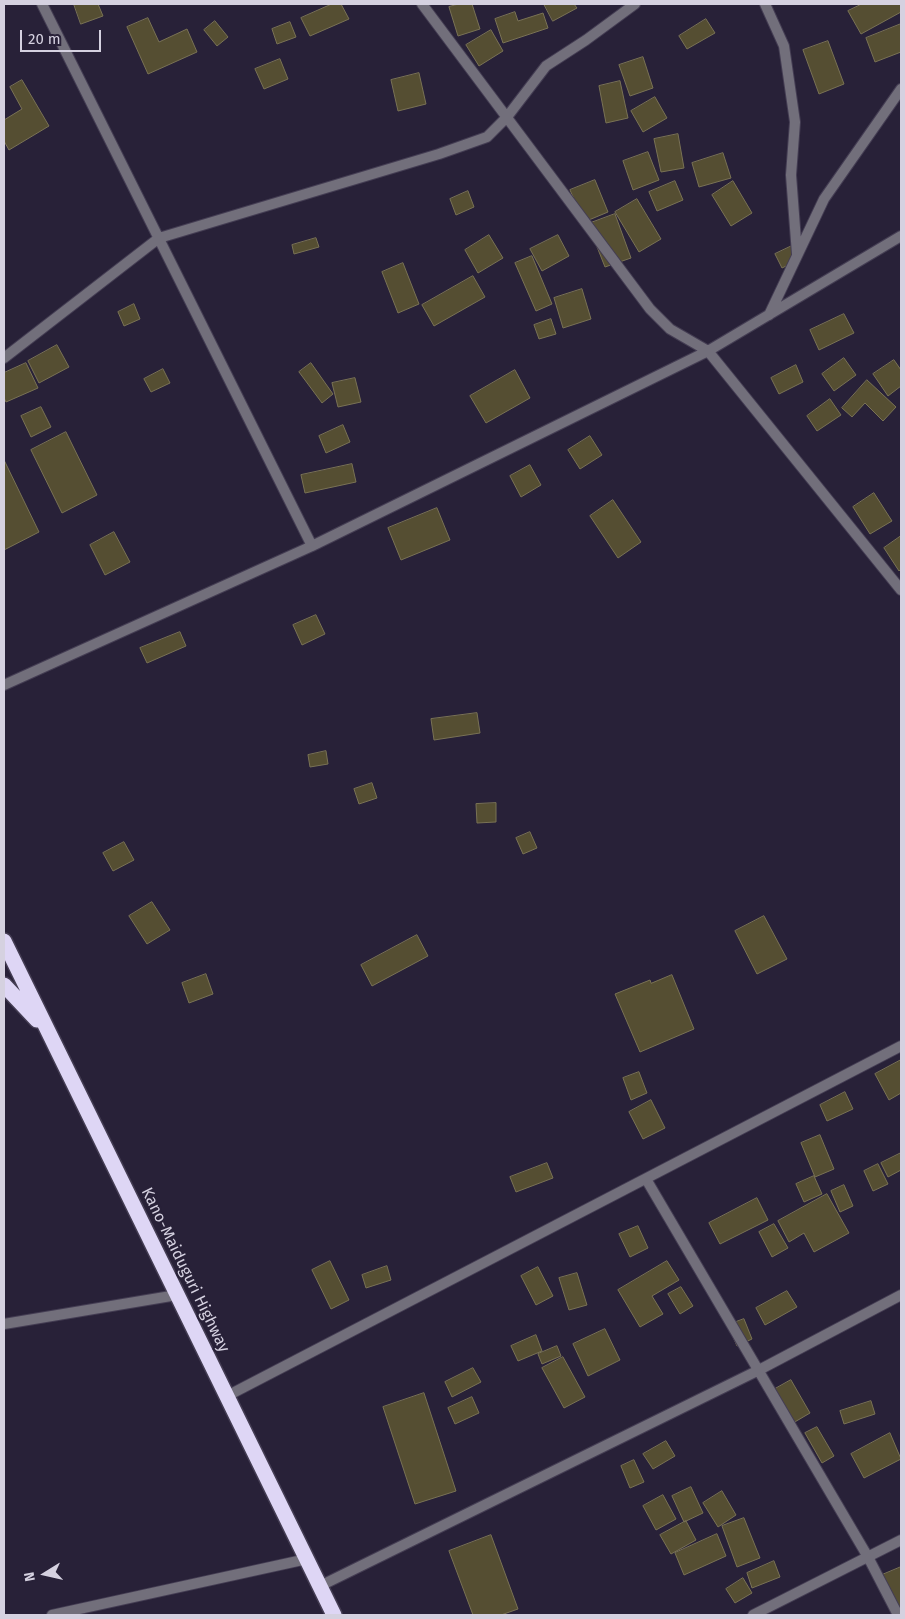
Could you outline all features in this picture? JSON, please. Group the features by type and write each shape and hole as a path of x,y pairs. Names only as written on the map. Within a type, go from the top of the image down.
{"highway":[{"name":"Kano-Maiduguri Highway","path":"4,941 334,1615"},
{"path":"4,985 48,1031"}],"street":[{"path":"42,4 312,546"},
{"path":"422,4 650,309 670,329 708,351 901,590"},
{"path":"4,358 159,238 439,154 487,136 507,117 546,66 586,40 635,4"},
{"path":"765,4 784,46 795,122 791,175 797,255"},
{"path":"769,315 824,198 901,89"},
{"path":"4,685 312,546 708,351 901,236"},
{"path":"227,1396 901,1046"},
{"path":"646,1179 868,1556 898,1615"},
{"path":"4,1324 177,1295"},
{"path":"320,1586 760,1370 901,1295"},
{"path":"753,1615 901,1540"},
{"path":"52,1615 307,1559"}],"building":[{"path":"74,4 98,4 103,16 81,24"},
{"path":"332,4 341,4 349,19 310,36 301,18"},
{"path":"459,4 472,4 480,29 458,36 449,7"},
{"path":"544,4 574,4 577,8 553,21"},
{"path":"862,4 901,4 901,12 861,34 848,11"},
{"path":"515,12 518,21 543,13 548,28 503,43 495,19"},
{"path":"148,18 159,42 187,29 197,52 148,74 127,27"},
{"path":"706,19 715,33 687,49 679,36"},
{"path":"215,21 228,37 217,46 204,30"},
{"path":"290,22 296,37 277,44 272,29"},
{"path":"901,24 901,52 875,62 866,38"},
{"path":"491,30 503,51 479,66 466,45"},
{"path":"828,41 844,84 819,94 803,50"},
{"path":"643,57 653,88 630,96 619,65"},
{"path":"280,59 288,79 264,89 255,69"},
{"path":"419,73 426,104 398,111 391,80"},
{"path":"22,80 49,126 9,150 4,141 4,120 22,109 10,87"},
{"path":"620,81 628,118 606,123 599,86"},
{"path":"655,97 667,118 643,132 631,111"},
{"path":"678,134 684,168 661,172 654,139"},
{"path":"648,152 659,180 633,190 623,161"},
{"path":"723,153 731,178 699,187 692,163"},
{"path":"595,180 608,212 584,222 570,190"},
{"path":"675,181 683,200 657,211 649,192"},
{"path":"733,181 752,213 731,226 712,195"},
{"path":"468,191 474,207 456,215 450,199"},
{"path":"637,199 661,239 639,252 615,212"},
{"path":"615,214 631,258 605,267 588,224"},
{"path":"489,235 503,258 478,273 465,250"},
{"path":"558,235 569,256 542,271 530,249"},
{"path":"316,238 319,247 294,254 292,245"},
{"path":"794,245 801,259 782,268 775,254"},
{"path":"532,256 552,304 536,311 515,263"},
{"path":"403,263 419,304 398,313 382,272"},
{"path":"473,276 485,297 434,326 422,305"},
{"path":"582,289 591,319 563,328 554,298"},
{"path":"134,304 140,319 124,326 118,312"},
{"path":"844,314 854,333 819,350 810,330"},
{"path":"551,319 556,334 539,339 534,325"},
{"path":"57,345 69,367 39,383 28,361"},
{"path":"844,358 856,375 834,391 822,374"},
{"path":"894,360 901,370 901,386 888,396 873,374"},
{"path":"26,363 38,388 6,402 4,398 4,373"},
{"path":"311,363 333,394 322,403 299,372"},
{"path":"796,365 803,382 779,394 771,378"},
{"path":"163,369 170,383 151,392 144,379"},
{"path":"515,370 530,398 486,423 470,396"},
{"path":"355,378 361,402 338,407 332,383"},
{"path":"867,380 896,407 883,421 865,403 852,417 842,408"},
{"path":"830,399 841,415 817,431 807,416"},
{"path":"41,407 51,427 31,437 21,416"},
{"path":"343,425 350,442 326,453 319,436"},
{"path":"66,432 97,495 62,513 31,450"},
{"path":"590,436 602,455 580,469 568,450"},
{"path":"4,463 39,532 4,550"},
{"path":"352,464 356,482 305,493 301,475"},
{"path":"530,465 541,485 521,497 510,476"},
{"path":"874,493 892,521 870,534 853,507"},
{"path":"613,500 641,542 618,558 590,516"},
{"path":"437,508 450,540 401,560 388,528"},
{"path":"114,532 130,562 105,575 90,545"},
{"path":"901,536 901,569 899,571 884,548"},
{"path":"316,615 325,634 302,645 293,625"},
{"path":"180,632 186,646 147,663 140,648"},
{"path":"477,713 480,733 434,740 431,719"},
{"path":"326,751 328,764 310,767 308,755"},
{"path":"372,783 377,798 359,804 354,789"},
{"path":"496,803 496,822 477,823 476,804"},
{"path":"530,832 537,848 523,854 516,838"},
{"path":"124,842 134,860 113,871 103,853"},
{"path":"152,902 170,930 147,944 129,916"},
{"path":"764,916 787,959 757,974 735,931"},
{"path":"417,935 428,956 372,986 361,965"},
{"path":"206,974 213,994 189,1003 182,983"},
{"path":"672,975 694,1029 640,1052 615,994 650,980 651,983"},
{"path":"901,1060 901,1093 889,1100 875,1074"},
{"path":"639,1072 647,1093 631,1100 623,1078"},
{"path":"845,1092 853,1109 827,1121 820,1105"},
{"path":"651,1100 665,1128 643,1139 629,1112"},
{"path":"820,1135 834,1169 815,1177 801,1143"},
{"path":"901,1153 901,1170 888,1177 881,1163"},
{"path":"547,1163 553,1178 516,1192 510,1177"},
{"path":"878,1164 888,1184 873,1191 864,1171"},
{"path":"814,1176 822,1194 804,1202 796,1184"},
{"path":"844,1185 853,1206 840,1212 831,1191"},
{"path":"827,1194 849,1233 814,1252 804,1233 789,1242 778,1221"},
{"path":"757,1198 768,1220 720,1244 709,1223"},
{"path":"774,1224 788,1248 772,1257 759,1232"},
{"path":"638,1226 648,1248 630,1257 619,1234"},
{"path":"330,1261 349,1300 331,1309 312,1270"},
{"path":"667,1261 679,1280 652,1296 663,1314 640,1327 618,1290"},
{"path":"387,1266 391,1280 366,1288 362,1275"},
{"path":"538,1267 553,1296 536,1305 521,1276"},
{"path":"577,1273 587,1305 569,1310 559,1278"},
{"path":"681,1287 693,1306 680,1314 668,1294"},
{"path":"787,1291 797,1307 765,1325 756,1308"},
{"path":"744,1319 752,1339 737,1346 728,1325"},
{"path":"605,1329 620,1360 588,1376 573,1344"},
{"path":"536,1335 542,1351 518,1361 511,1346"},
{"path":"557,1346 561,1356 542,1364 538,1354"},
{"path":"563,1357 585,1397 564,1408 542,1368"},
{"path":"473,1368 481,1382 452,1397 445,1382"},
{"path":"791,1380 810,1413 793,1423 775,1389"},
{"path":"424,1393 456,1491 415,1504 383,1407"},
{"path":"472,1397 479,1413 455,1424 448,1408"},
{"path":"871,1401 875,1414 844,1424 840,1411"},
{"path":"817,1427 834,1456 822,1463 805,1433"},
{"path":"890,1433 901,1459 864,1478 851,1454"},
{"path":"666,1441 675,1456 653,1469 643,1454"},
{"path":"634,1460 644,1482 630,1488 621,1466"},
{"path":"691,1487 703,1513 684,1522 672,1496"},
{"path":"722,1491 736,1515 718,1527 703,1503"},
{"path":"663,1495 676,1519 656,1530 643,1506"},
{"path":"744,1518 760,1558 737,1567 722,1526"},
{"path":"686,1521 696,1540 671,1554 660,1535"},
{"path":"717,1534 726,1556 684,1575 675,1553"},
{"path":"491,1535 518,1609 501,1615 473,1615 449,1551"},
{"path":"774,1561 780,1577 752,1588 747,1573"},
{"path":"901,1567 901,1615 882,1575"},
{"path":"743,1578 752,1593 735,1603 726,1589"}]}
